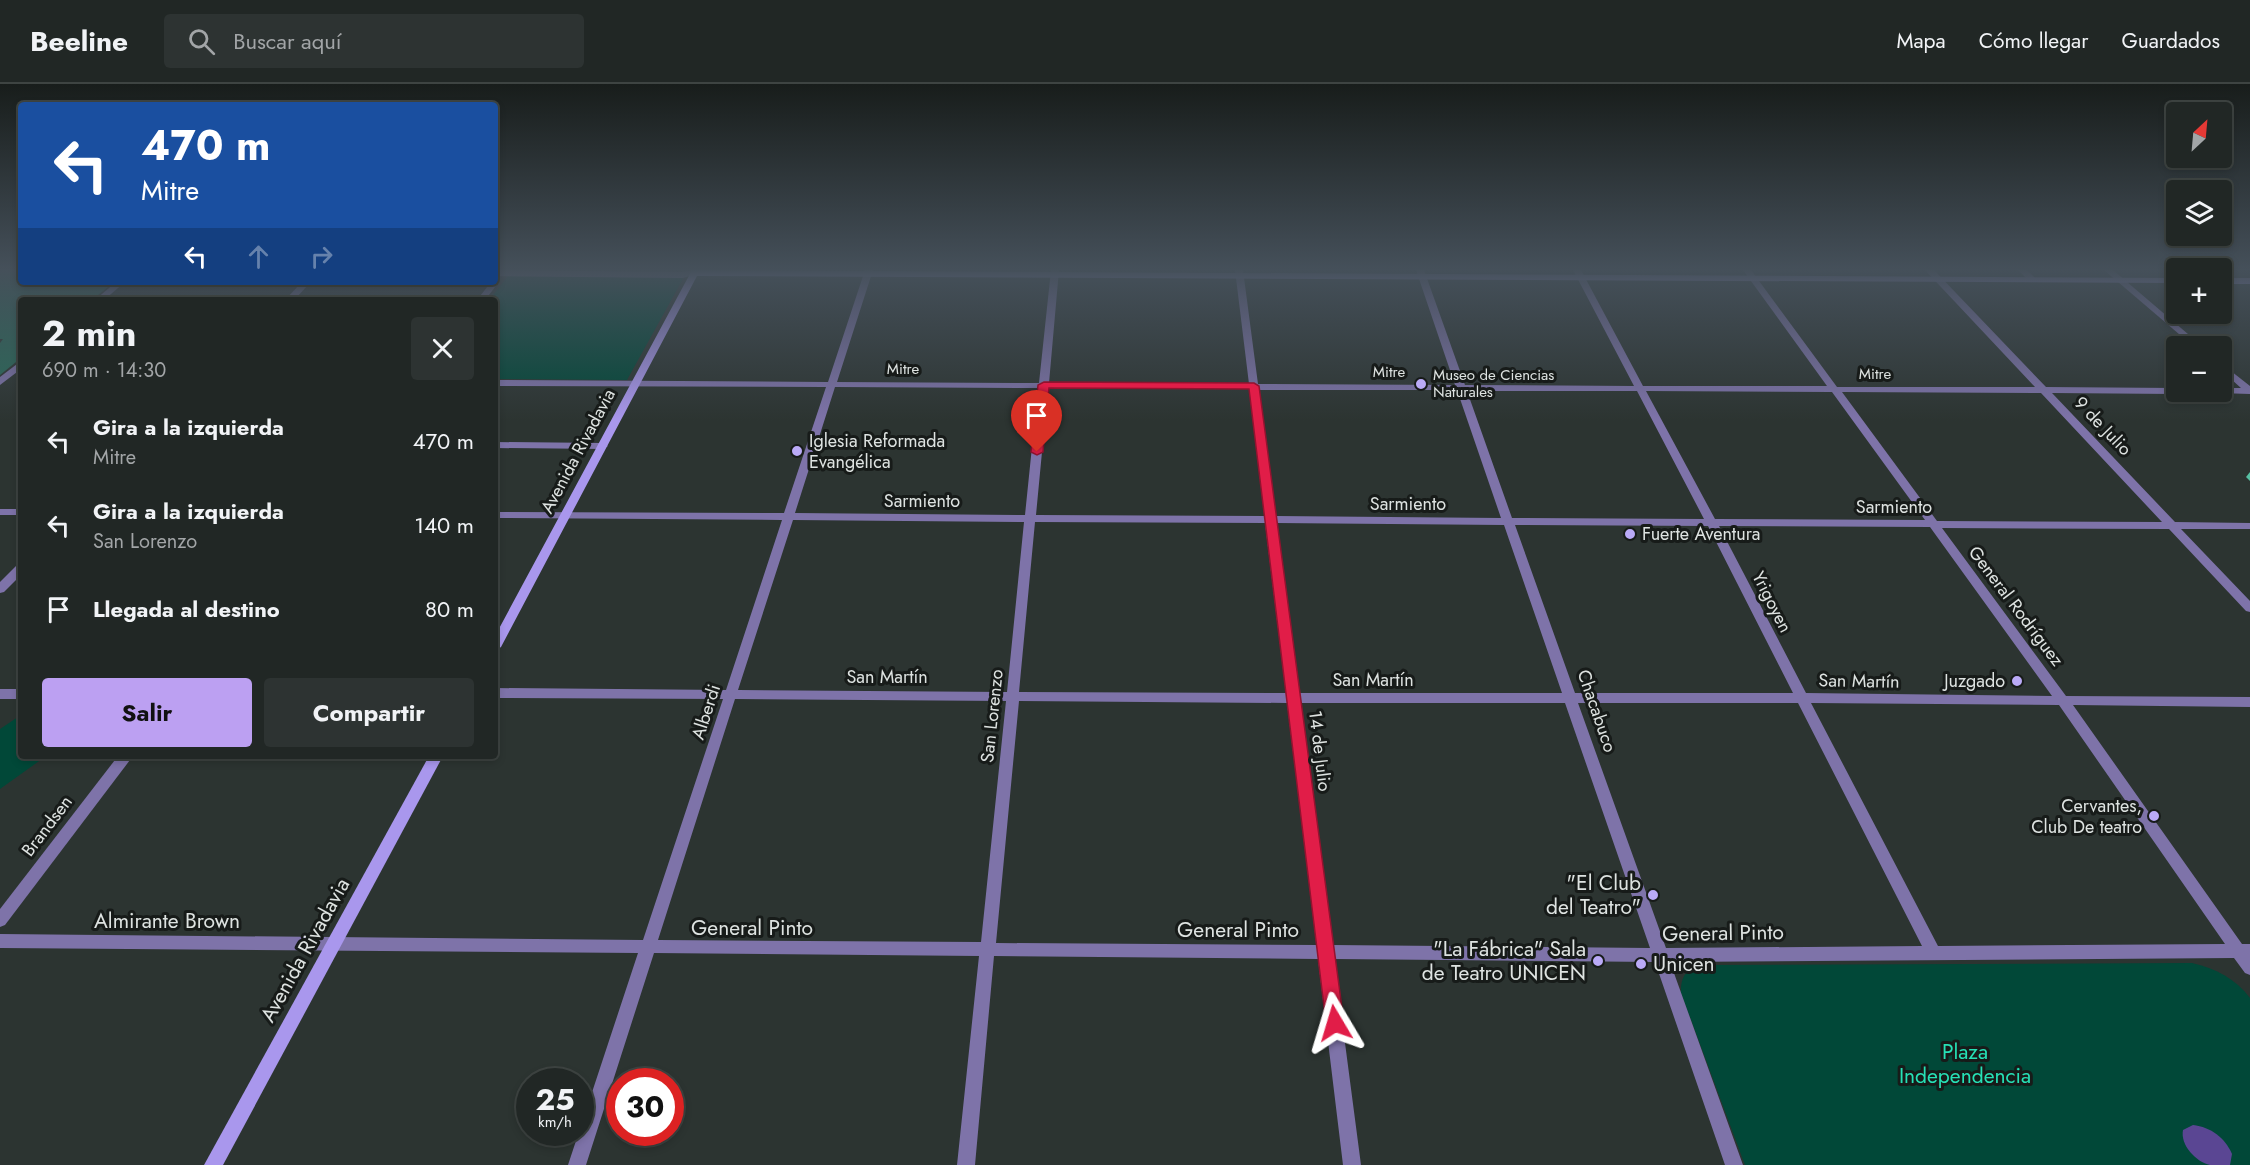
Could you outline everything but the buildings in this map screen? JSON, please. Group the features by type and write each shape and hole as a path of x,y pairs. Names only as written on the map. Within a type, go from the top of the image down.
{"main road":[{"name":"Avenida Rivadavia","path":"498,641 668,320"},
{"name":"Avenida Rivadavia","path":"213,1165 434,759"}],"street":[{"name":"Alberdi","path":"577,1165 852,320"},
{"name":"San Lorenzo","path":"966,1165 1050,320"},
{"name":"14 de Julio","path":"1246,320 1352,1165"},
{"name":"Chacabuco","path":"1438,320 1734,1165"},
{"name":"Yrigoyen","path":"1604,320 1933,951"},
{"name":"General Rodríguez","path":"1784,320 2244,950 2250,968"},
{"name":"9 de Julio","path":"1977,320 2250,608"},
{"path":"2168,320 2186,336"},
{"path":"1,381 18,367"},
{"path":"2232,376 2250,391"},
{"path":"1,381 18,380"},
{"name":"Mitre","path":"498,383 2166,391"},
{"path":"2232,391 2250,391"},
{"path":"498,445 603,446"},
{"path":"0,512 18,513"},
{"name":"Sarmiento","path":"498,515 2250,526"},
{"path":"0,589 18,571"},
{"name":"San Martín","path":"498,693 2250,702"},
{"path":"0,694 18,694"},
{"name":"Brandsen","path":"0,920 124,759"},
{"name":"Almirante Brown","path":"0,941 333,944"},
{"name":"General Pinto","path":"333,944 987,951 1326,951 1661,956 1933,951 2244,950"}],"green space":[{"path":"0,320 18,320 18,360 0,375 0,343 3,339 0,339"},
{"path":"498,320 660,320 627,380 498,379"},
{"path":"18,717 18,759 42,759 0,789 0,729"},
{"name":"Plaza Independencia","path":"2192,963 2224,975 2250,998 2250,1165 1745,1165 1681,993 1684,976 1690,970 1706,965"}],"shaded area":[{"path":"2193,1125 2206,1128 2221,1138 2232,1154 2230,1165 2210,1165 2199,1160 2190,1152 2184,1141 2183,1130"}],"place":[{"name":"Museo de Ciencias Naturales","path":"1421,384"},
{"name":"Iglesia Reformada Evangélica","path":"797,451"},
{"name":"Fuerte Aventura","path":"1630,534"},
{"name":"Juzgado","path":"2017,681"},
{"name":"Cervantes, Club De teatro","path":"2154,816"},
{"name":"\"El Club del Teatro\"","path":"1653,895"},
{"name":"\"La Fábrica\" Sala de Teatro UNICEN","path":"1598,961"},
{"name":"Unicen","path":"1641,964"}],"route":[{"path":"1037,452 1044,385 1254,386 1335,1023"}]}
